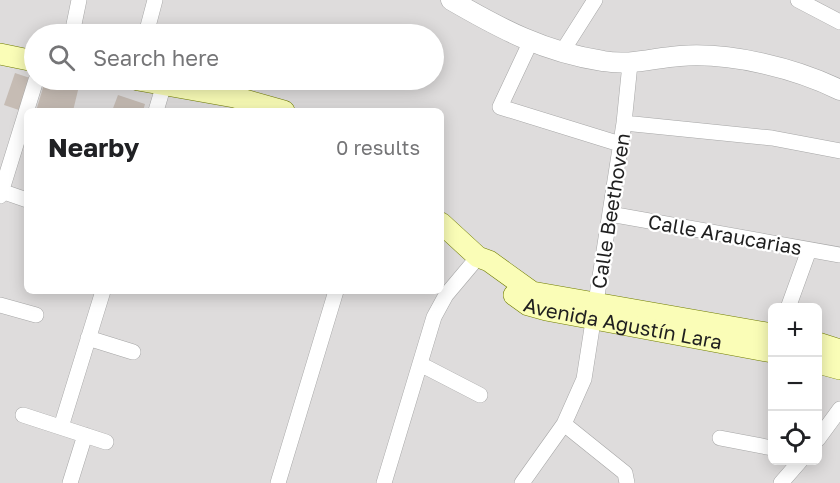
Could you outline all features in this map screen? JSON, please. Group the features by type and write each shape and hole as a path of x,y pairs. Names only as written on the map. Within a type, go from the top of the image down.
{"main road":[{"path":"0,54 24,60"},
{"path":"196,90 273,108"},
{"name":"Avenida Agustín Lara","path":"444,226 478,256 532,292 768,351"},
{"name":"Avenida Agustín Lara","path":"595,309 768,333"},
{"path":"822,344 840,350"},
{"path":"822,364 840,369"}],"street":[{"path":"74,24 79,0"},
{"path":"149,24 155,0"},
{"path":"562,52 595,0"},
{"path":"798,0 840,22"},
{"path":"463,3 530,43 603,62 630,64 678,56 709,54 739,58 790,72 840,90"},
{"path":"530,43 500,107 620,144"},
{"name":"Calle Beethoven","path":"522,483 564,424 584,379 624,123 630,64"},
{"path":"29,108 33,90"},
{"path":"157,108 162,90"},
{"path":"624,123 772,138 840,152"},
{"path":"24,125 1,194 24,199"},
{"name":"Calle Araucarias","path":"610,214 840,255"},
{"path":"790,303 809,250"},
{"path":"384,483 434,317 446,295 478,256"},
{"path":"61,427 102,294"},
{"path":"278,483 335,294"},
{"path":"0,304 36,315"},
{"path":"88,338 133,352"},
{"path":"420,364 480,395"},
{"path":"822,434 840,410"},
{"path":"22,415 106,441"},
{"path":"564,424 625,473 627,483"},
{"path":"70,483 85,435"},
{"path":"720,438 768,447"},
{"path":"782,483 797,465"}],"shaded area":[{"path":"0,0 840,0 840,483 0,483"}],"building":[{"path":"15,73 24,76 24,90 26,90 19,110 4,105"},
{"path":"42,90 78,90 74,108 37,108"},
{"path":"118,95 145,104 144,108 113,108"}]}
